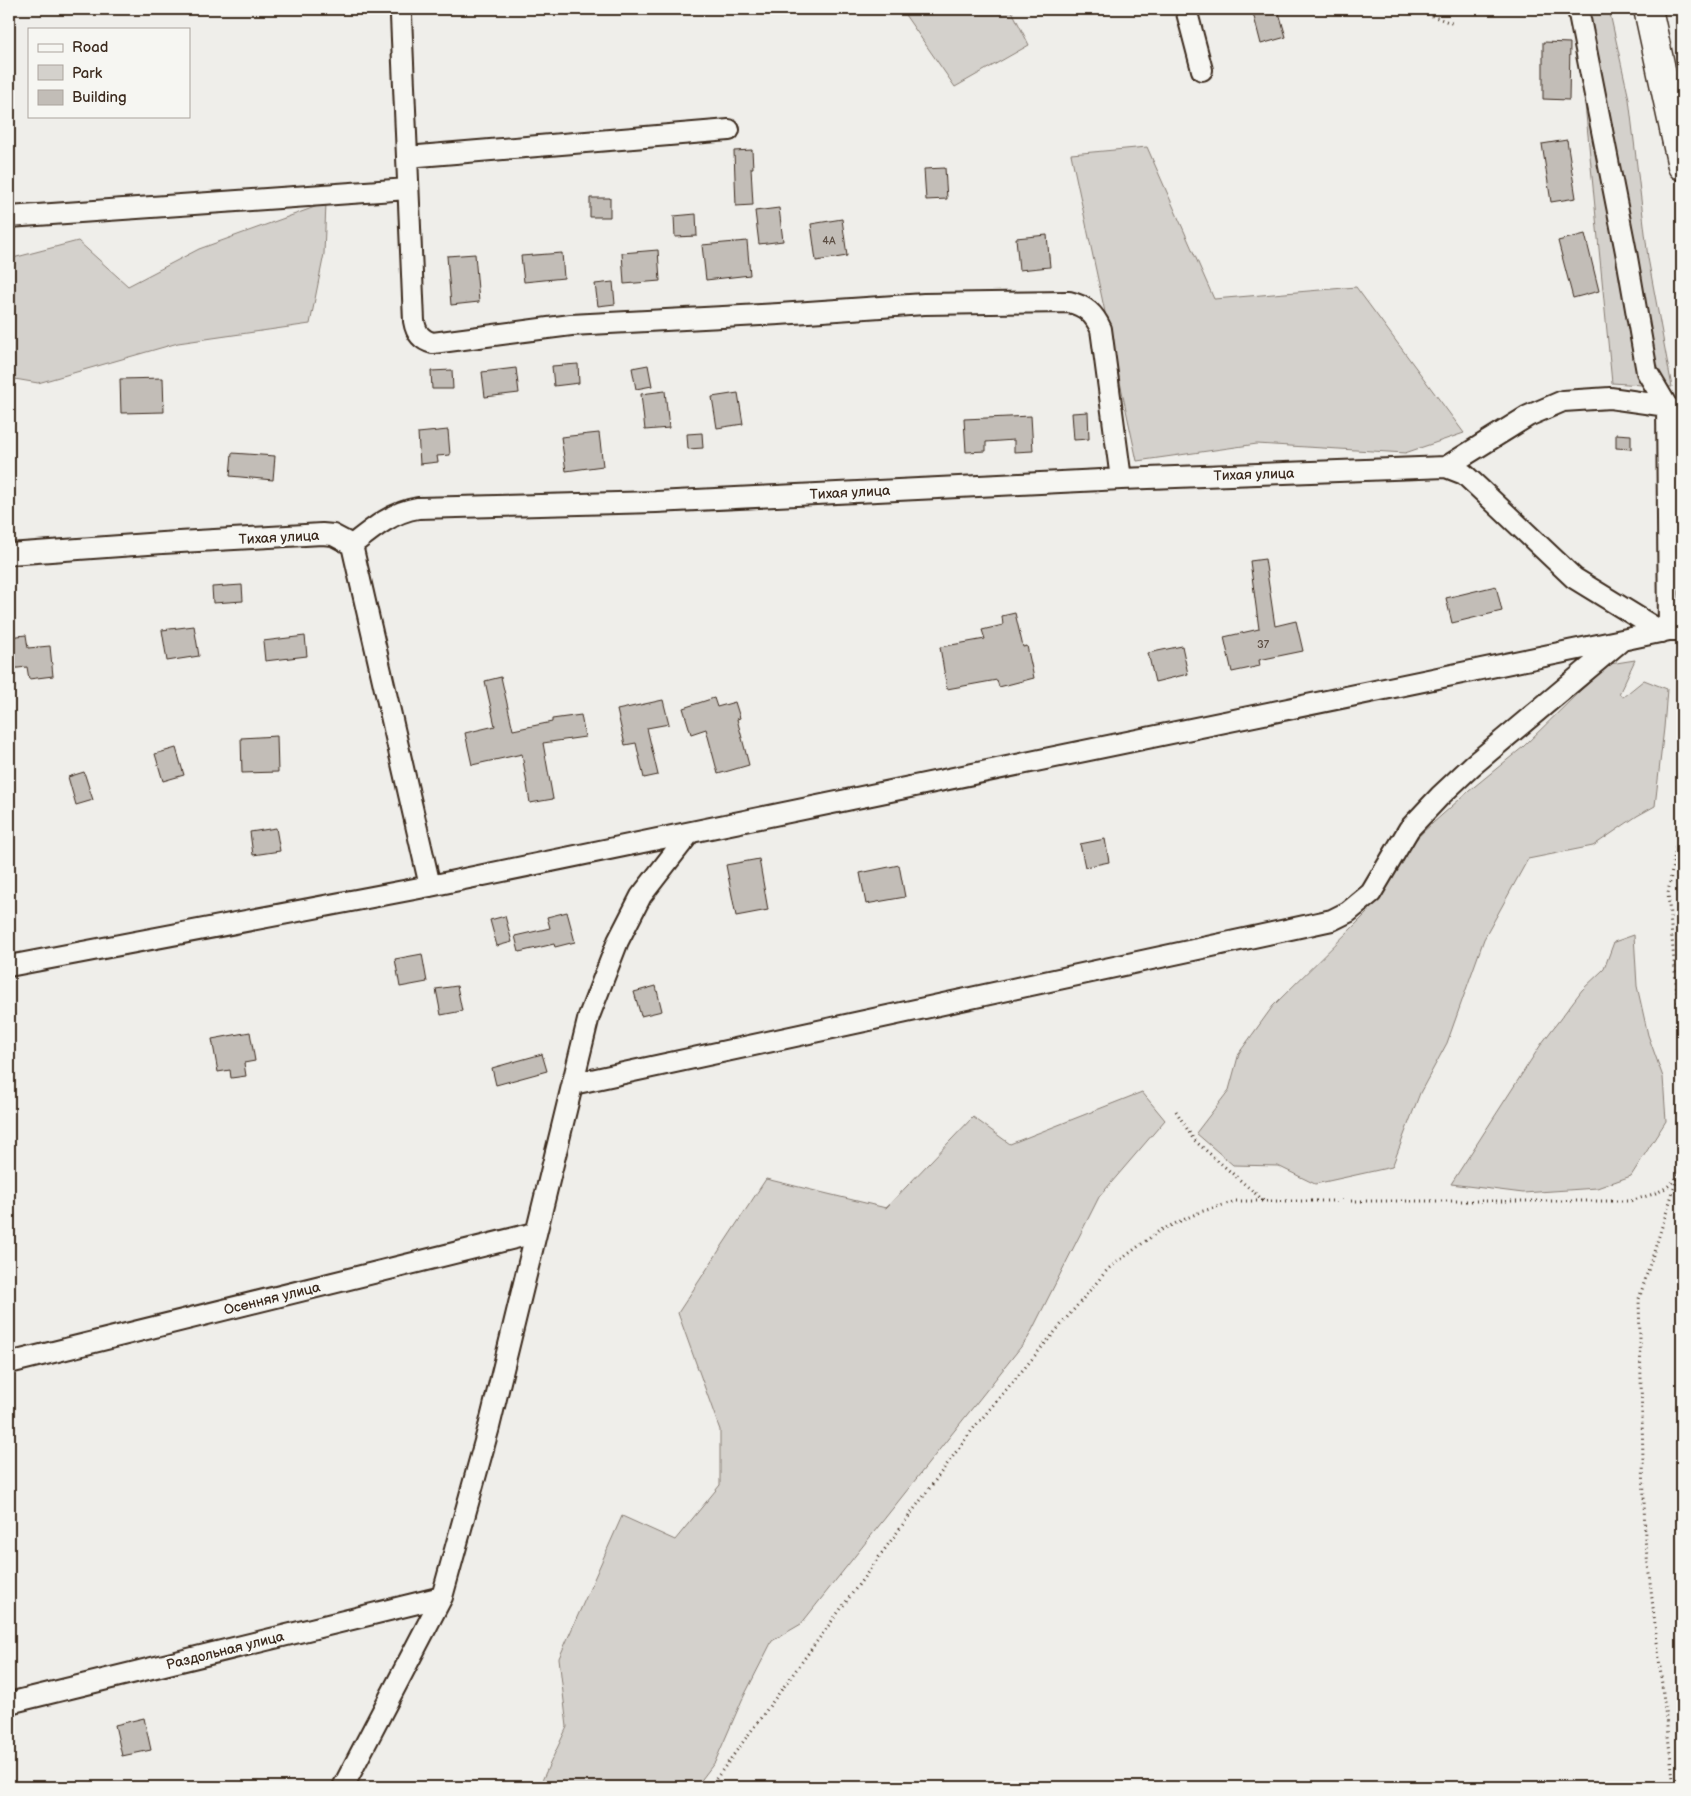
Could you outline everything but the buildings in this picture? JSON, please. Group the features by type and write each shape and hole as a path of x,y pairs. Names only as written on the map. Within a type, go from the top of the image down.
{"street":[{"path":"1186,9 1202,70"},
{"path":"1578,9 1626,252 1647,372 1675,411 1671,631"},
{"path":"1648,9 1682,166"},
{"path":"401,16 414,320 419,335 425,341 433,343 571,325 924,304 1069,302 1089,310 1096,318 1101,329 1121,479"},
{"path":"407,157 729,130"},
{"path":"9,217 408,190"},
{"name":"Тихая улица","path":"9,554 322,534 333,535 352,545 391,516 404,510 418,508 656,502 1121,479 1446,467 1528,416 1562,401 1610,398 1675,411"},
{"path":"1446,467 1464,474 1574,578 1671,631"},
{"path":"352,545 430,886"},
{"path":"9,966 430,886 689,834 1671,631"},
{"path":"573,1084 1332,920 1348,912 1371,893 1409,829 1440,796 1473,765 1622,640"},
{"path":"344,1787 442,1597 489,1426 589,1016 618,940 641,896 689,834"},
{"name":"Осенняя улица","path":"9,1363 535,1233"},
{"name":"Раздольная улица","path":"9,1703 442,1597"}],"path":[{"path":"1413,9 1454,24"},
{"path":"1682,813 1668,893 1682,1052"},
{"path":"1176,1111 1194,1140 1264,1201"},
{"path":"1674,1787 1645,1539 1639,1299 1677,1178 1682,1169"},
{"path":"710,1787 973,1429 1108,1269 1159,1232 1200,1212 1236,1201 1630,1201 1663,1191 1677,1178"}],"green space":[{"path":"901,9 1011,9 1029,45 955,87"},
{"path":"1571,9 1609,9 1629,99 1648,258 1672,387 1612,383 1579,42"},
{"path":"1147,147 1214,299 1356,287 1464,433 1405,453 1257,444 1137,461 1071,154"},
{"path":"326,203 324,254 310,324 178,343 38,383 9,378 9,259 78,241 128,286 199,249"},
{"path":"1635,660 1619,694 1623,697 1644,680 1667,689 1655,806 1593,846 1528,859 1484,939 1447,1043 1420,1093 1392,1167 1315,1184 1278,1166 1233,1165 1196,1133 1229,1090 1239,1053 1273,1006 1367,913 1405,851 1424,831 1523,747 1610,664"},
{"path":"1634,935 1637,986 1648,1035 1663,1077 1666,1121 1631,1176 1597,1188 1523,1193 1451,1184 1542,1043 1582,990 1604,969 1614,942"},
{"path":"1142,1092 1165,1120 1099,1197 1028,1338 801,1624 772,1641 742,1700 715,1762 696,1787 539,1787 567,1727 559,1658 622,1516 675,1540 720,1485 720,1430 678,1313 766,1179 886,1208 973,1117 1010,1144"}]}
